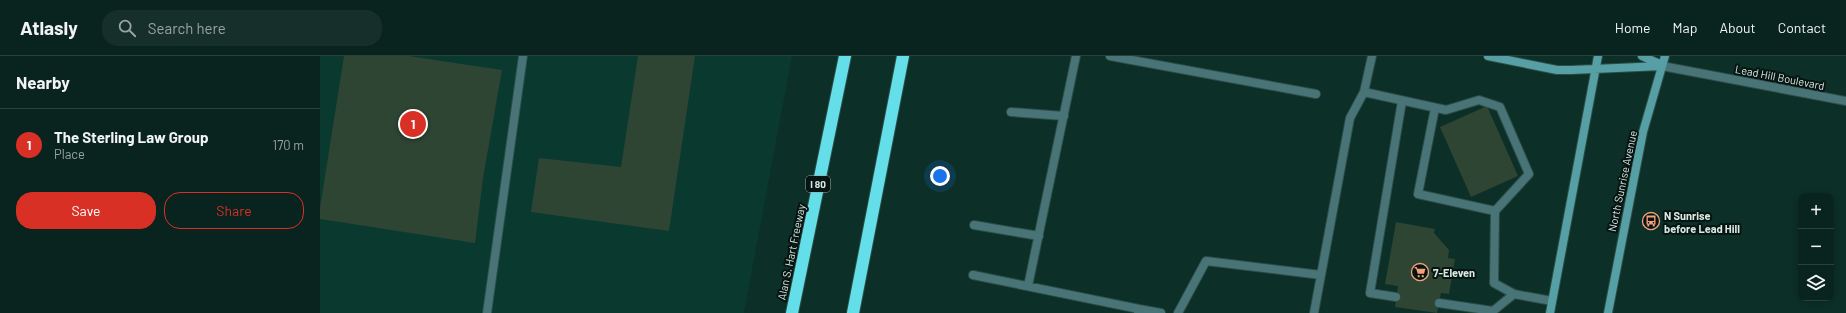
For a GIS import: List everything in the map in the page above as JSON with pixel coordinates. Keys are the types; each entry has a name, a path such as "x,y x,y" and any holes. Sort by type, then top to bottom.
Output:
{"highway":[{"name":"Alan S. Hart Freeway","path":"792,313 845,56"},
{"path":"853,313 903,56"}],"main road":[{"name":"Lead Hill Boulevard","path":"1488,56 1557,70 1595,70 1662,66"},
{"path":"1550,313 1598,56"},
{"name":"Lead Hill Boulevard","path":"1642,56 1662,66"},
{"name":"North Sunrise Avenue","path":"1608,313 1644,132 1665,56"}],"street":[{"path":"487,313 523,56"},
{"path":"1028,286 1076,56"},
{"path":"1110,56 1316,94"},
{"path":"1314,313 1350,118 1364,92 1372,56"},
{"name":"Lead Hill Boulevard","path":"1662,66 1846,101"},
{"path":"1364,92 1446,110 1479,100 1500,107 1529,174 1495,211 1494,282 1514,294 1552,301"},
{"path":"1396,297 1370,293 1402,101"},
{"path":"1435,108 1418,194 1495,211"},
{"path":"1011,112 1064,116"},
{"path":"974,225 1039,236"},
{"path":"1178,313 1206,261 1320,276"},
{"path":"973,275 1138,311 1161,313"},
{"path":"1439,303 1493,311 1514,294"}],"shaded area":[{"path":"320,56 792,56 744,313 320,313"}],"building":[{"path":"344,56 408,56 502,70 483,178 475,243 320,219 320,208"},
{"path":"638,56 695,56 669,231 531,212 539,158 621,167"},
{"path":"1487,106 1518,176 1471,197 1440,127"},
{"name":"7-Eleven","path":"1396,222 1435,229 1434,233 1449,250 1448,258 1455,259 1449,294 1441,293 1437,313 1395,307 1398,286 1385,284"}],"place":[{"name":"The Sterling Law Group","path":"413,124"},
{"name":"N Sunrise before Lead Hill","path":"1651,221"},
{"name":"7-Eleven","path":"1420,272"}]}
